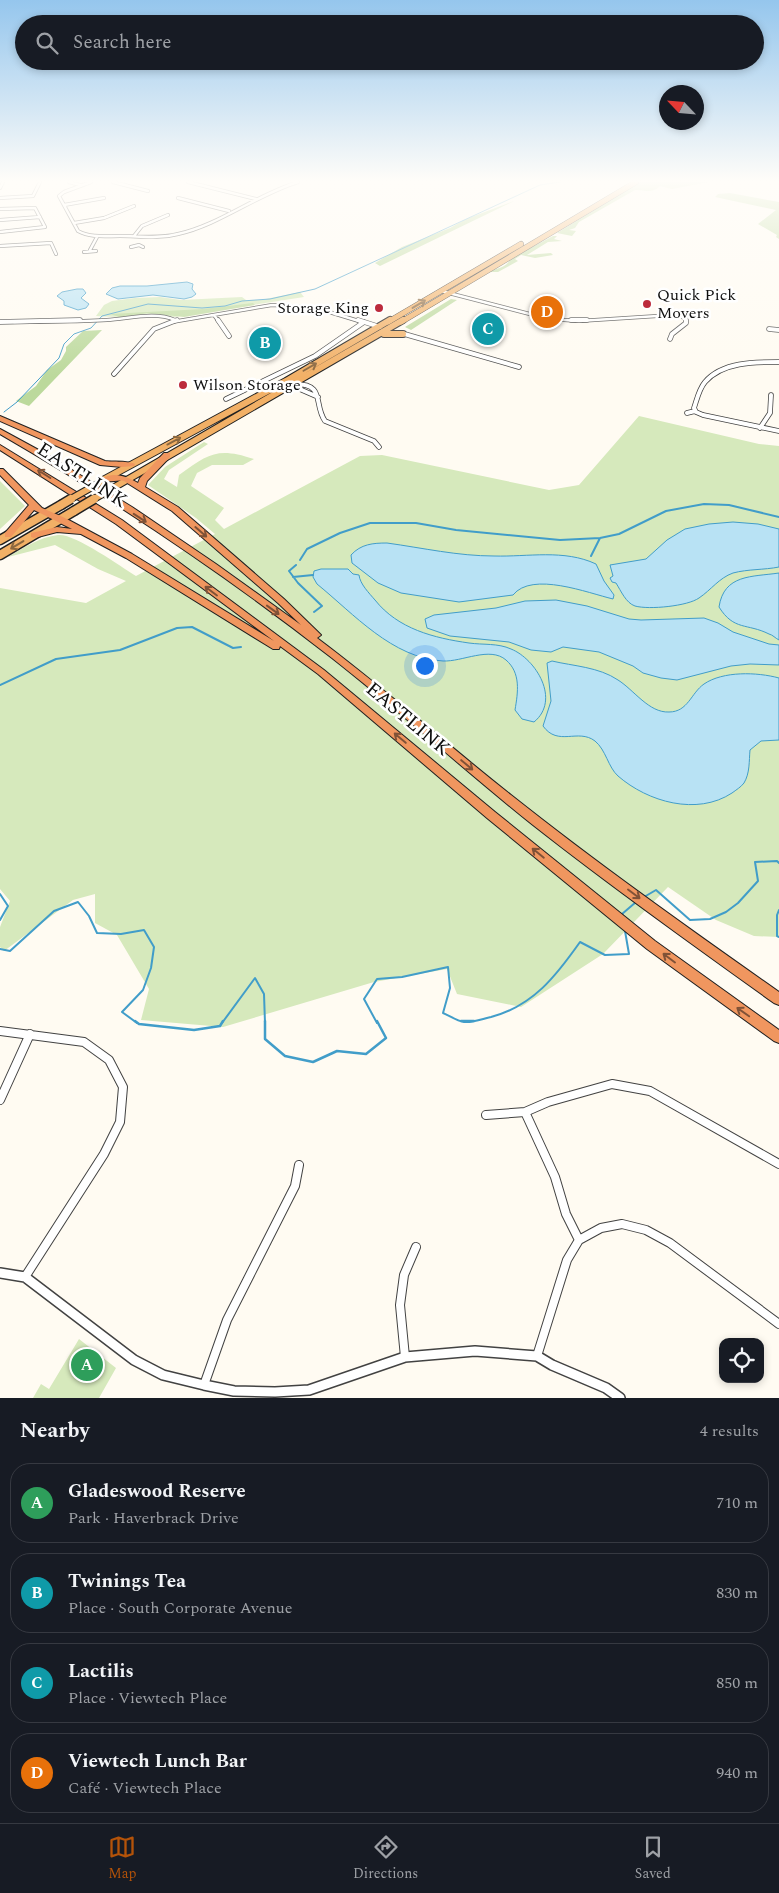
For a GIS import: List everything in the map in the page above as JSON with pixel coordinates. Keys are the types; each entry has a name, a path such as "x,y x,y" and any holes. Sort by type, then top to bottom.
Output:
{"highway":[{"path":"0,471 33,506 55,512 71,512 118,481 320,370 441,291 516,247"},
{"path":"118,481 131,464 381,331 389,330 528,247"},
{"path":"403,334 399,329 406,320"},
{"path":"381,331 403,334"},
{"path":"305,386 320,370"},
{"path":"286,381 295,384"},
{"path":"0,418 91,458 113,465 131,464"},
{"name":"EASTLINK","path":"0,431 148,522 276,612 335,656 506,797 595,865 779,999"},
{"name":"EASTLINK","path":"0,447 118,522 321,672 652,946 708,988 779,1037"},
{"path":"141,487 143,480 168,455"},
{"path":"91,458 118,481"},
{"path":"0,540 55,512 103,481 118,481 141,487 175,509 281,601 335,656"},
{"path":"8,535 33,506"},
{"path":"55,512 86,533 129,556 321,672"},
{"path":"34,535 55,512"},
{"path":"0,555 34,535 57,529 86,533"}],"street":[{"path":"53,247 56,254"},
{"path":"84,252 96,251"},
{"path":"441,291 552,319 579,321 672,315 685,317 686,323 672,334 670,339"},
{"path":"114,374 154,329 167,322 272,306 291,305 316,308 364,322 381,331"},
{"path":"214,315 229,336"},
{"path":"0,322 106,320 160,316 176,321"},
{"path":"135,317 158,318 167,322"},
{"path":"226,398 294,369 346,337 364,322"},
{"path":"769,329 779,330"},
{"path":"389,330 519,368"},
{"path":"695,411 694,408 701,388 715,374 744,364 779,362"},
{"path":"295,384 315,391 319,397 320,414 325,421 374,441 379,447"},
{"path":"295,384 295,387 319,397"},
{"path":"760,428 770,413 770,396"},
{"path":"688,413 695,411 703,415 779,431"},
{"path":"0,1031 84,1042 110,1060 123,1087 120,1122 104,1154 26,1277"},
{"path":"0,1100 30,1034"},
{"path":"486,1115 525,1112 548,1102 612,1084 650,1091 779,1164"},
{"path":"525,1112 554,1177 566,1214 579,1240"},
{"path":"204,1385 227,1320 295,1186 298,1166"},
{"path":"537,1356 567,1260 579,1240 601,1228 622,1224 646,1230 670,1243 779,1324"},
{"path":"405,1356 400,1305 404,1275 416,1246"},
{"path":"0,1273 26,1277 134,1360 163,1375 204,1385 234,1391 309,1394 405,1356 475,1351 537,1356 552,1365 606,1388 620,1398"}],"green space":[{"path":"402,247 419,247 380,266 375,263"},
{"path":"532,247 540,247 527,255 551,253 553,255 535,258 521,255 515,259 518,261 498,272 489,272 504,266 510,259"},
{"path":"300,292 304,297 174,317 155,315 96,316 104,305 112,301 135,298 160,297 181,300 242,297 246,300 261,300"},
{"path":"451,299 457,300 411,330 405,327"},
{"path":"253,303 255,305 184,317 147,313 122,318 110,314 203,309"},
{"path":"102,330 29,406 16,401 36,386 47,370 61,360 66,347 83,331"},
{"path":"639,416 759,444 779,446 779,937 754,936 716,920 668,887 603,954 521,1007 457,994 447,969 374,982 223,1027 141,1020 149,989 117,935 95,923 95,894 73,900 4,951 0,947 0,927 10,901 0,889 0,588 86,603 126,581 98,569 55,545 8,557 44,538 58,535 65,536 85,544 136,576 215,534 196,518 148,485 165,467 204,442 208,444 169,470 164,479 177,487 179,475 206,457 214,454 231,453 254,459 243,465 212,465 197,473 191,486 224,508 215,520 224,529 360,456 382,455 549,490 579,485"},
{"path":"0,481 25,506 0,529"},
{"path":"79,1339 116,1368 99,1398 33,1398 41,1384 49,1389"}],"water":[{"path":"187,282 193,284 192,289 196,294 184,299 153,295 118,299 106,294 112,288 120,286 147,286"},
{"path":"83,289 86,293 81,298 89,304 86,308 78,310 64,305 64,301 57,296 62,292"},
{"path":"733,522 758,524 779,529 779,567 733,573 723,578 694,601 659,607 635,606 629,602 616,583 612,582 610,578 613,576 610,565 646,559 667,540 685,529"},
{"path":"387,543 467,555 559,555 584,559 596,564 604,581 614,595 613,599 546,584 522,588 513,595 459,602 401,593 378,583 352,563 351,555 359,548 372,544"},
{"path":"321,569 348,569 353,574 359,575 365,588 384,610 394,618 417,630 456,641 501,646 520,654 529,662 542,681 545,703 542,713 534,722 522,719 515,710 516,677 511,665 506,660 492,654 484,654 443,661 424,658 407,652 375,633 317,584 313,577 314,571"},
{"path":"779,573 779,640 772,635 730,620 719,607 722,596 733,583 749,577"},
{"path":"556,600 587,606 629,619 704,618 718,623 733,632 769,644 779,645 779,665 750,664 731,666 677,680 661,678 643,673 633,666 599,652 563,647 551,652 531,650 509,642 450,636 427,628 425,619 434,615 496,608 525,601"},
{"path":"552,661 603,672 624,684 648,705 655,709 669,712 681,709 704,684 721,677 751,674 779,678 779,740 761,741 750,750 748,771 744,783 732,793 718,800 704,804 688,805 658,799 630,785 618,776 595,741 582,736 562,737 555,735 543,726 551,701 547,663"}],"waterway":[{"path":"4,412 17,402 59,358 64,344 74,334 91,328 102,316 148,304 202,308 225,306 242,301 270,299 315,289 405,247"},
{"path":"600,538 619,534 666,511 704,504 729,505 779,517"},
{"path":"300,560 307,549 340,533 370,523 416,523 456,530 560,540 600,538"},
{"path":"591,556 600,538"},
{"path":"293,577 289,571 296,565"},
{"path":"293,577 313,575"},
{"path":"293,577 322,606 314,612"},
{"path":"0,685 56,659 120,650 177,628 192,627 233,648 241,647"},
{"path":"644,897 656,890 690,920 710,919 726,912 738,903 758,881 755,862 777,861 779,863"},
{"path":"0,894 8,906 0,920"},
{"path":"0,949 10,951 54,911 78,902 89,916 97,933 121,934 144,930 154,947 151,968 143,990 122,1012 137,1023"},
{"path":"623,916 622,914 636,902"},
{"path":"779,910 777,915 777,936 779,937"},
{"path":"474,1021 506,1012 531,997 562,967 580,942 605,955 629,954 625,931"},
{"path":"377,1023 364,999 377,979 402,977 448,967 450,988 443,1013 461,1021"},
{"path":"222,1023 255,978 264,994 265,1023"},
{"path":"135,1021 139,1024 194,1030 220,1026 223,1021"},
{"path":"265,1023 265,1039 285,1056 313,1062 337,1051 366,1054 386,1038 377,1021"},
{"path":"461,1021 474,1021"},
{"path":"461,1021 474,1021"}],"place":[{"name":"Quick Pick Movers","path":"647,304"},
{"name":"Storage King","path":"379,308"},
{"name":"Viewtech Lunch Bar","path":"547,312"},
{"name":"Lactilis","path":"488,329"},
{"name":"Twinings Tea","path":"265,343"},
{"name":"Wilson Storage","path":"183,385"},
{"name":"Gladeswood Reserve","path":"87,1365"}]}
